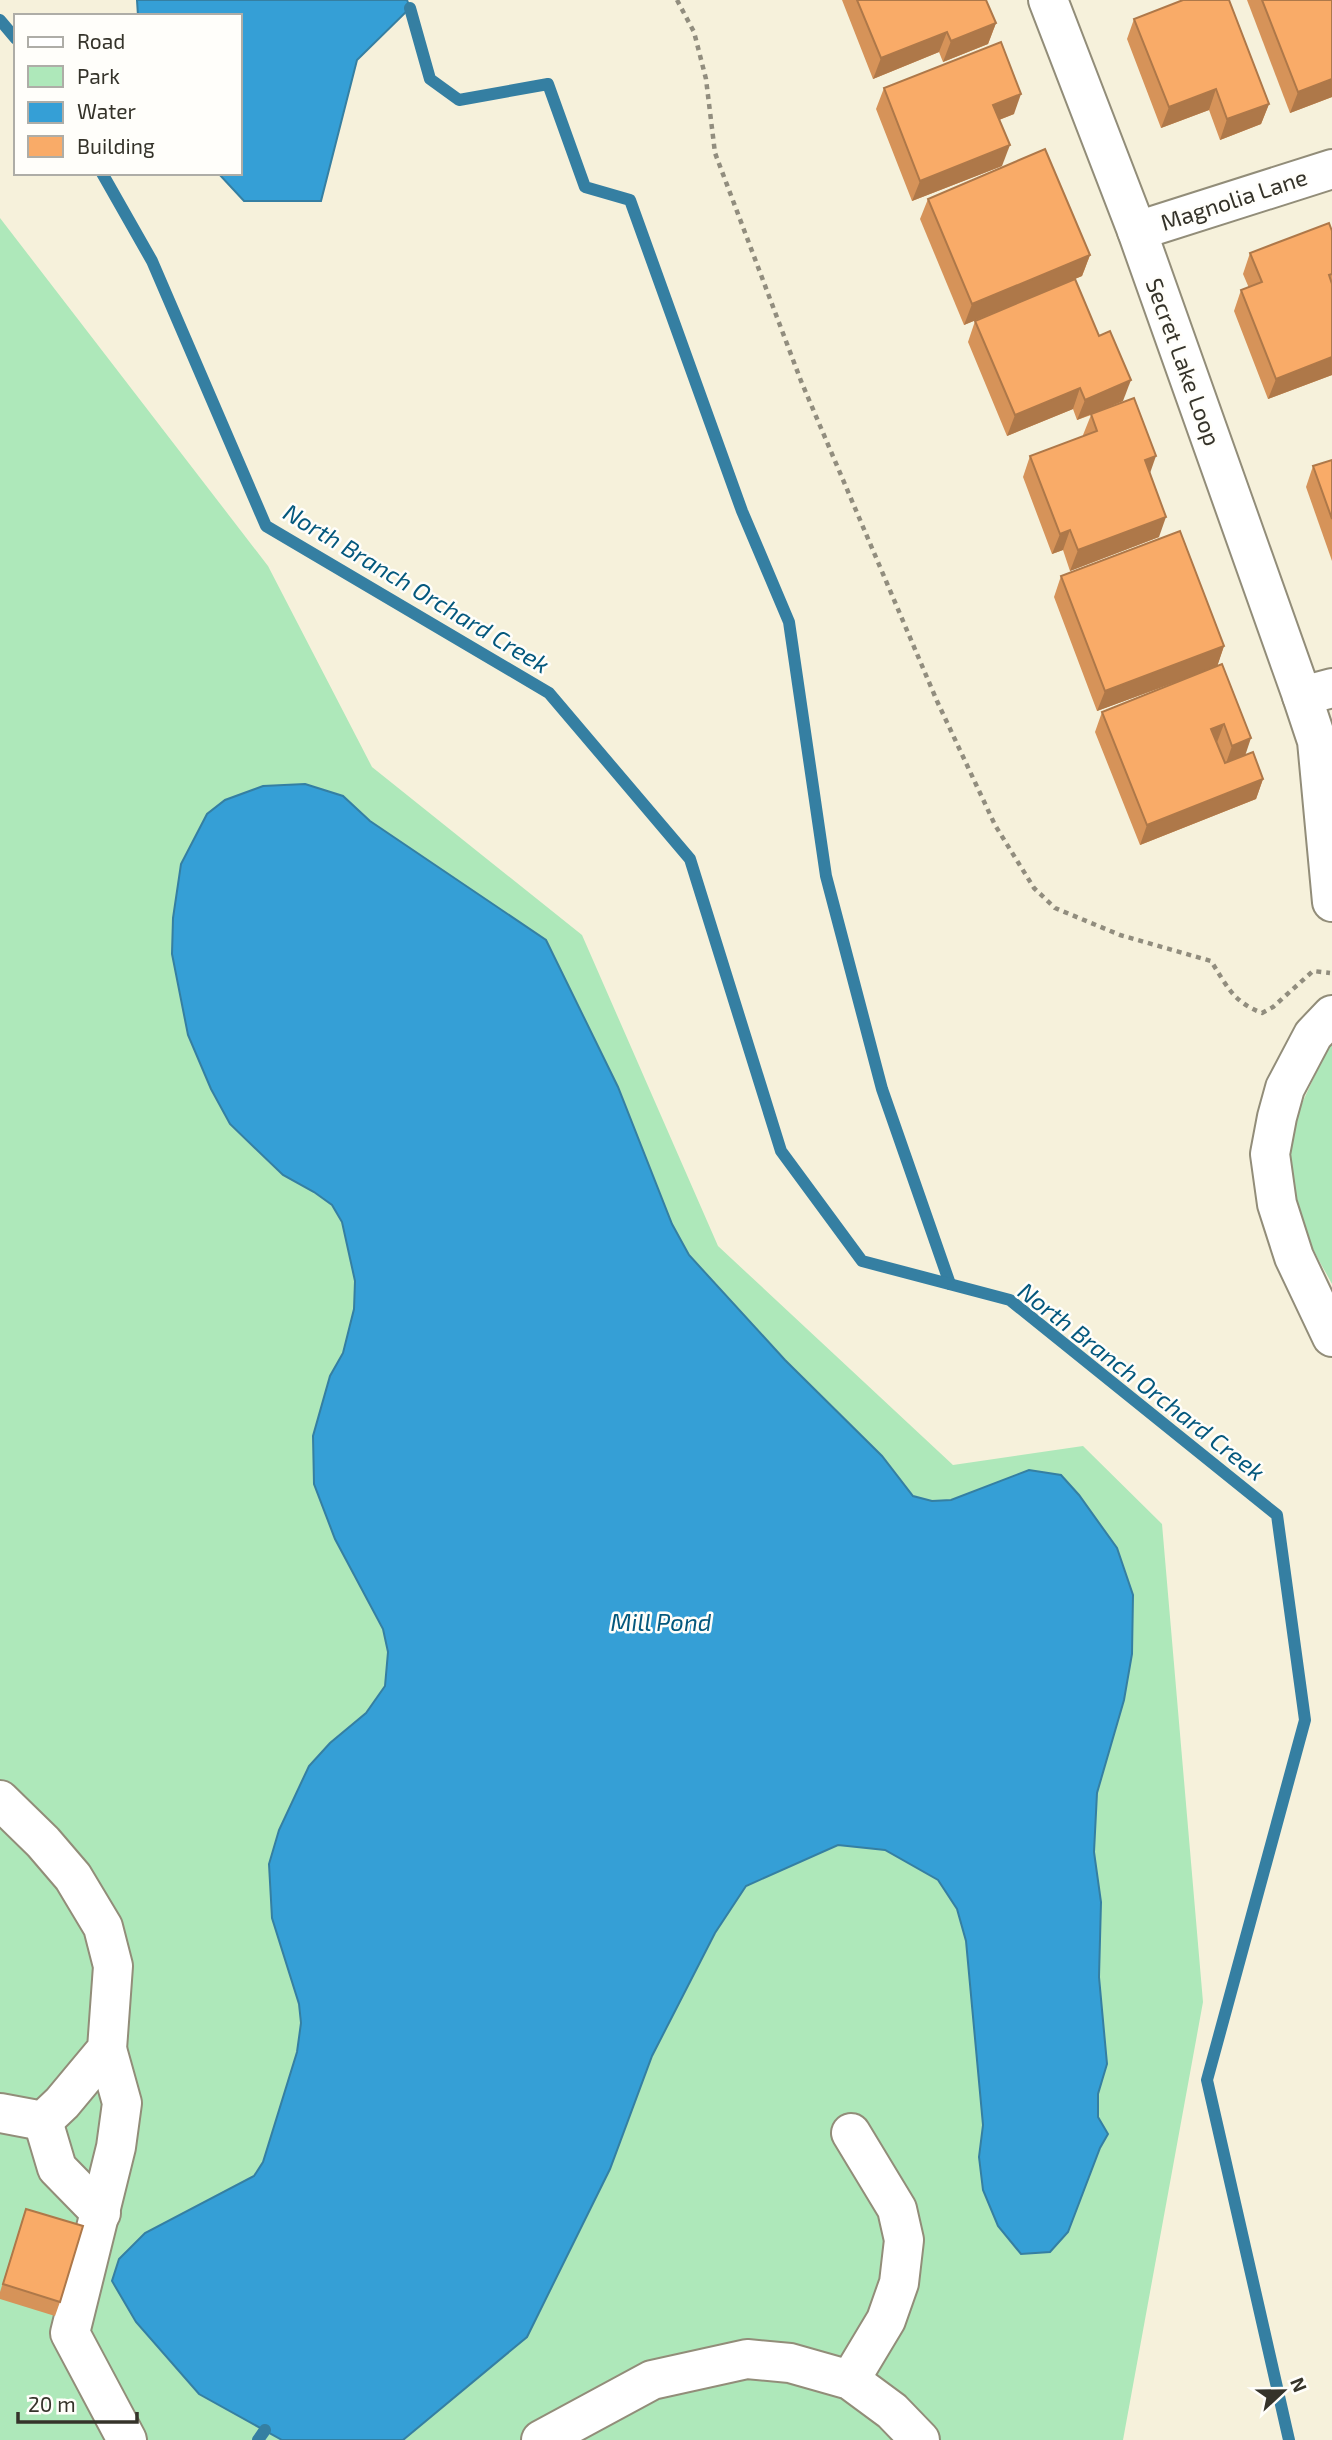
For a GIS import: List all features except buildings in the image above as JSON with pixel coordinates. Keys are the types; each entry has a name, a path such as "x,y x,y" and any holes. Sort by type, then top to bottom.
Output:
{"street":[{"name":"Secret Lake Loop","path":"1048,0 1317,692 1317,741 1332,902"},
{"name":"Magnolia Lane","path":"1137,232 1332,169"},
{"path":"1332,1015 1313,1035 1285,1088 1270,1154 1276,1205 1294,1257 1332,1337"},
{"path":"0,1800 43,1842 73,1877 103,1927 113,1966 107,2049 122,2103 117,2147 70,2333 127,2440"},
{"path":"43,2121 62,2103 107,2049"},
{"path":"0,2113 43,2121"},
{"path":"43,2121 57,2168 101,2213"},
{"path":"850,2380 886,2320 899,2283 904,2241 897,2209 851,2133"},
{"path":"541,2440 652,2380 747,2359 790,2363 850,2380 892,2411 920,2440"}],"path":[{"path":"677,0 694,32 706,79 715,153 801,381 937,701 995,825 1034,888 1055,908 1109,930 1211,961 1244,1006 1262,1013 1273,1007 1313,971 1332,974"}],"green space":[{"path":"0,218 268,566 372,767 582,935 718,1246 953,1465 1083,1446 1162,1524 1203,2002 1123,2440 0,2440"},
{"path":"1332,1039 1332,1284 1293,1202 1287,1167 1288,1149 1295,1122"}],"water":[{"path":"137,0 407,0 410,8 357,60 321,201 244,201 220,175 242,175 242,14 138,14"},
{"name":"Mill Pond","path":"305,784 343,796 370,821 546,940 618,1087 672,1224 689,1255 785,1360 882,1456 913,1496 932,1501 951,1500 1029,1470 1061,1475 1079,1495 1117,1548 1133,1595 1132,1654 1124,1700 1097,1793 1094,1852 1101,1902 1099,1977 1107,2064 1098,2094 1098,2117 1108,2134 1100,2148 1068,2232 1050,2252 1021,2254 998,2226 983,2190 979,2157 983,2125 966,1941 957,1909 938,1880 885,1850 838,1845 746,1886 715,1933 652,2056 610,2169 527,2337 403,2440 282,2440 199,2394 136,2322 112,2281 119,2259 145,2233 254,2176 263,2162 297,2052 301,2023 299,2004 272,1918 269,1864 279,1830 309,1766 330,1743 366,1713 385,1686 388,1652 383,1629 335,1539 314,1484 313,1436 330,1376 343,1353 354,1309 355,1281 342,1222 332,1205 283,1175 230,1124 211,1089 188,1035 172,954 173,918 181,864 207,814 225,800 263,786"}],"waterway":[{"path":"410,8 430,79 459,100 548,84 585,187 630,200 742,511 789,622 826,876 882,1089 950,1284"},
{"name":"North Branch Orchard Creek","path":"0,20 14,37"},
{"name":"North Branch Orchard Creek","path":"103,175 152,261 266,526 549,693 690,859 781,1151 862,1261 1010,1300 1277,1515 1305,1720 1207,2080 1289,2440"},
{"path":"258,2440 265,2430"}]}
